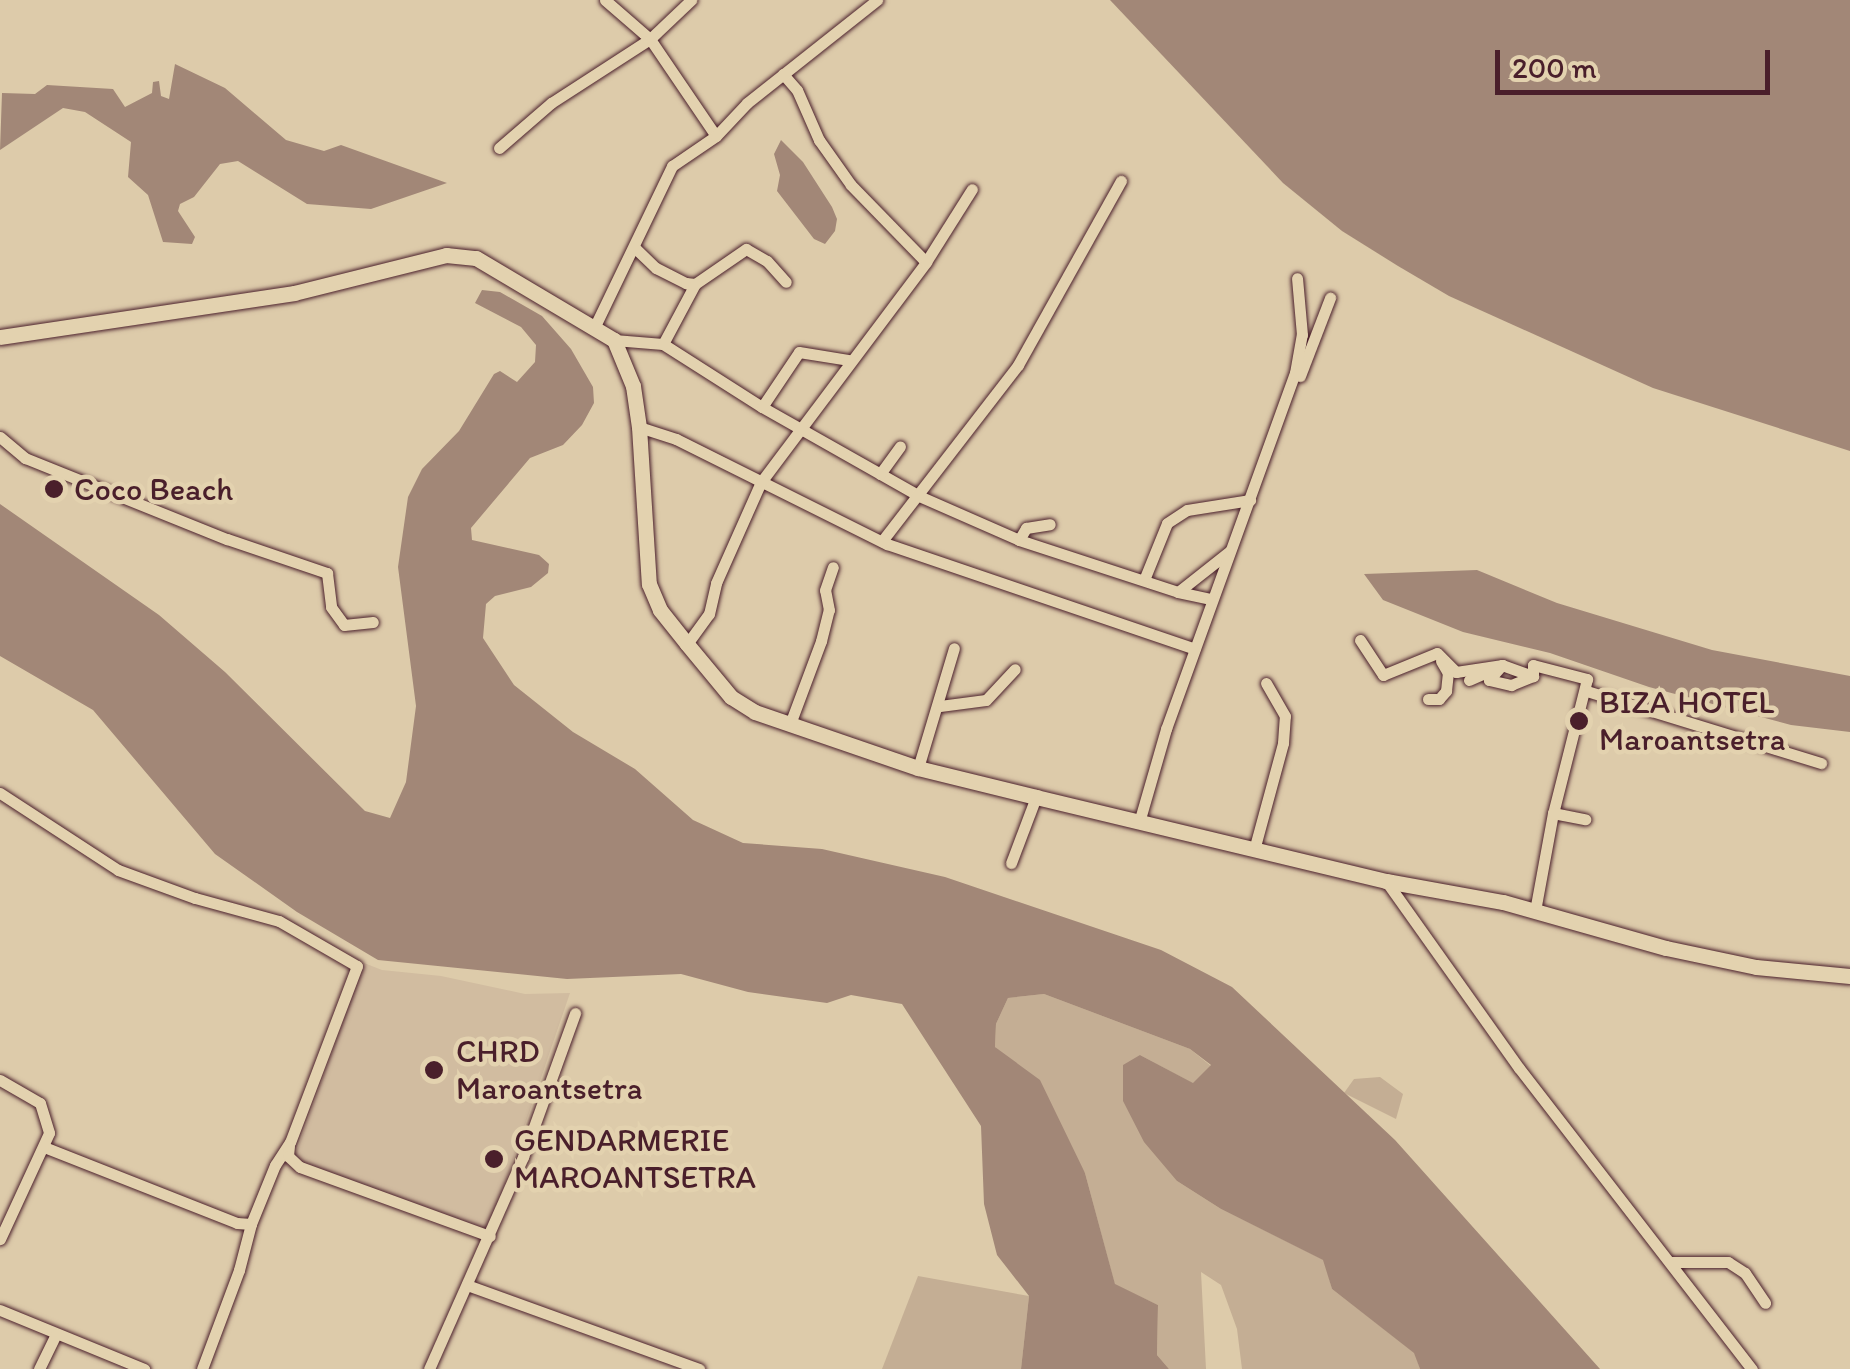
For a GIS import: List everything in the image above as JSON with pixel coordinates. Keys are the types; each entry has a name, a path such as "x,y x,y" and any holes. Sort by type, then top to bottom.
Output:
{"main road":[{"path":"0,337 258,299 353,281 446,255 476,258 614,340 633,386 639,427 649,584 660,610 731,697 790,724 918,768 1386,881 1535,910 1666,948 1756,967 1850,976"}],"street":[{"path":"605,0 650,39 716,136"},
{"path":"498,148 551,104 650,39 691,0"},
{"path":"595,326 672,166 716,136 783,74 878,0"},
{"path":"783,74 797,90 819,140 851,185 926,262"},
{"path":"882,541 1018,365 1121,181"},
{"path":"686,644 709,614 716,583 761,482 926,262 972,190"},
{"path":"635,248 656,268 695,284"},
{"path":"663,344 695,284 746,249 766,261 786,282"},
{"path":"1140,820 1212,599 1279,415 1302,335 1297,278"},
{"path":"1279,415 1300,376 1330,298"},
{"path":"614,340 663,344 918,496 1019,540 1178,592 1212,599"},
{"path":"762,406 799,352 849,360"},
{"path":"639,427 676,438 882,541 1195,649"},
{"path":"0,436 24,458 227,539 327,573 330,607 344,625 372,622"},
{"path":"880,474 900,446"},
{"path":"1144,580 1167,523 1187,510 1250,500"},
{"path":"1019,540 1026,528 1050,524"},
{"path":"1178,592 1230,551"},
{"path":"790,724 821,642 829,610 825,590 833,567"},
{"path":"1360,640 1383,675 1437,653"},
{"path":"918,768 940,706 954,648"},
{"path":"1437,653 1456,672 1502,665 1533,676"},
{"path":"1428,699 1439,699 1446,691 1448,673 1437,653"},
{"path":"1502,665 1489,680 1512,685 1533,676"},
{"path":"1468,680 1502,665"},
{"path":"1533,676 1533,665 1587,680 1553,813 1535,910"},
{"path":"940,706 986,700 1016,669"},
{"path":"1254,850 1284,730 1285,716 1266,683"},
{"path":"1587,691 1821,763"},
{"path":"0,792 118,870 195,898 279,921 357,966 288,1156 300,1167 490,1236"},
{"path":"1011,863 1036,797"},
{"path":"1553,813 1585,819"},
{"path":"1386,881 1519,1068 1752,1369"},
{"path":"430,1369 490,1236 575,1013"},
{"path":"0,1080 40,1102 49,1122 44,1147 0,1239"},
{"path":"202,1369 249,1240 251,1224 274,1165 290,1142"},
{"path":"44,1147 237,1223 251,1224"},
{"path":"1671,1262 1728,1262 1745,1273 1765,1303"},
{"path":"467,1284 699,1369"},
{"path":"0,1310 144,1369"},
{"path":"39,1369 56,1334"}],"shaded area":[{"path":"1110,0 1850,0 1850,451 1653,388 1449,296 1398,266 1342,231 1283,183"},
{"path":"175,64 225,88 286,140 324,151 341,145 447,183 371,209 307,204 238,161 220,164 194,197 180,204 178,211 195,237 192,244 163,242 148,195 128,177 131,142 85,112 63,108 0,150 2,93 35,94 47,85 113,89 125,107 152,93 153,82 159,81 161,96 169,99"},
{"path":"781,140 803,162 832,207 837,219 835,231 825,244 814,239 777,191 780,175 774,154"},
{"path":"482,290 500,292 542,316 571,349 593,387 594,403 582,425 563,445 530,458 471,528 472,540 539,555 549,564 548,573 531,587 495,596 486,604 483,638 514,685 573,732 635,769 693,820 743,843 822,849 945,877 1161,950 1232,987 1395,1140 1600,1369 1420,1369 1414,1353 1332,1289 1323,1260 1221,1209 1177,1181 1144,1142 1123,1101 1123,1065 1140,1055 1193,1083 1211,1065 1190,1049 1044,994 1008,998 996,1024 995,1047 1040,1080 1085,1173 1115,1284 1158,1305 1157,1355 1169,1369 1021,1369 1029,1296 997,1255 984,1204 981,1126 902,1004 851,995 827,1003 748,992 681,974 567,979 378,960 297,912 215,854 93,710 0,656 0,504 159,615 225,672 365,811 390,818 406,782 416,706 398,567 408,497 422,469 459,431 494,374 500,371 517,382 535,362 536,345 521,327 475,303"},
{"path":"1477,570 1557,603 1712,650 1850,676 1850,732 1791,725 1649,687 1550,653 1463,632 1383,600 1364,574"},
{"name":"CHRD Maroantsetra","path":"364,963 382,970 441,976 525,994 570,993 489,1230 300,1165 295,1156"},
{"path":"1044,994 1190,1049 1211,1066 1194,1084 1140,1055 1177,1181 1221,1209 1324,1260 1332,1289 1415,1353 1420,1369 1242,1369 1237,1329 1221,1285 1201,1272 1206,1369 1169,1369 1157,1355 1158,1305 1115,1285 1085,1173 995,1047 996,1024 1008,998"},
{"path":"1380,1077 1403,1094 1396,1119 1344,1093 1354,1079"},
{"path":"918,1276 1029,1296 1021,1369 882,1369"}],"place":[{"name":"Coco Beach","path":"54,489"},
{"name":"BIZA HOTEL Maroantsetra","path":"1579,721"},
{"name":"CHRD Maroantsetra","path":"434,1070"},
{"name":"GENDARMERIE MAROANTSETRA","path":"494,1159"}]}
